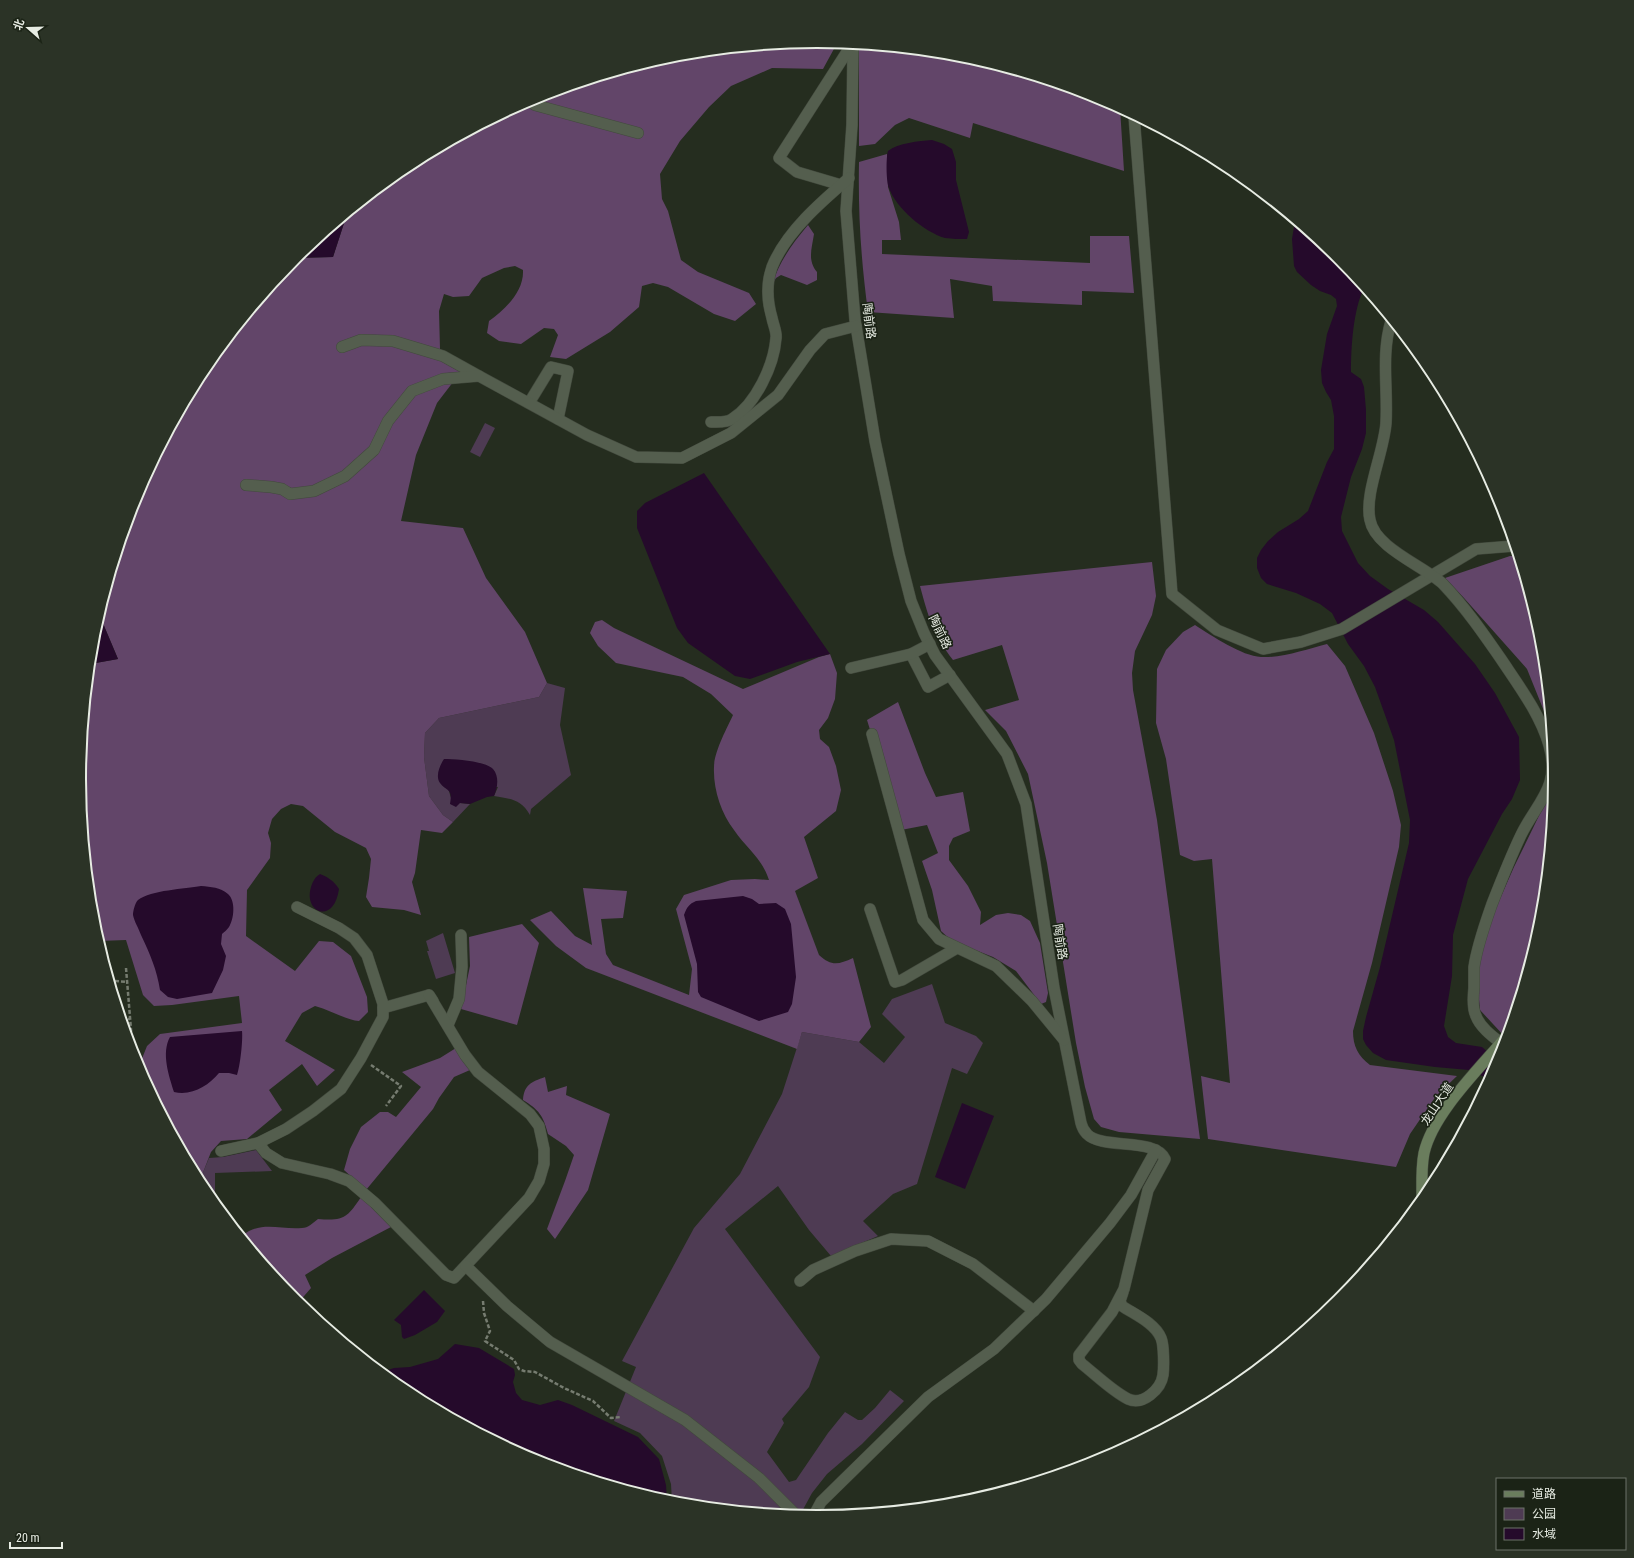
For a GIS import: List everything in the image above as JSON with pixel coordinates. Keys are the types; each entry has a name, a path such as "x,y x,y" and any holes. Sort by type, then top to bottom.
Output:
{"main road":[{"name":"龙山大道","path":"1422,1190 1421,1172 1424,1152 1434,1129 1456,1095 1496,1049"}],"street":[{"path":"845,181 797,172 779,158 850,49"},
{"name":"陶前路","path":"853,49 852,125 845,181 846,211 856,326 875,442 899,554 911,601 935,655 1007,754 1026,804 1054,988 1080,1123 1087,1134 1096,1140 1156,1150"},
{"path":"535,105 638,133"},
{"path":"1134,121 1172,594 1217,630 1263,649 1301,642 1342,629 1476,549 1510,546"},
{"path":"711,422 732,420 746,406 759,389 773,360 777,337 770,313 767,288 772,267 789,237 815,209 845,181"},
{"path":"1390,325 1385,347 1386,423 1382,449 1370,502 1369,519 1373,529 1388,546 1412,564 1427,578 1441,583 1460,604 1485,636 1508,670 1541,723 1546,735"},
{"path":"342,347 361,340 393,342 443,356 587,435 636,457 682,458 731,433 778,395 810,350 825,334 856,326"},
{"path":"529,403 551,367 568,371 558,419"},
{"path":"246,486 277,488 290,494 314,490 345,476 374,450 388,421 412,391 444,379 479,376"},
{"path":"725,421 731,433"},
{"path":"851,668 911,654 930,644"},
{"path":"911,654 928,687 950,675"},
{"path":"872,734 923,920 939,939 996,966 1032,1001 1064,1040"},
{"path":"1499,1040 1484,1028 1475,1015 1473,999 1474,967 1484,928 1500,881 1523,831 1548,790"},
{"path":"221,1151 258,1143 286,1130 340,1089 361,1058 383,1017 383,1004 367,955 354,938 339,928 297,907"},
{"path":"870,909 895,982 902,980 956,948"},
{"path":"448,1025 459,999 462,967 461,935"},
{"path":"258,1143 266,1152 282,1163 324,1172 349,1181 375,1203 446,1275 454,1278 529,1198 539,1181 544,1164 544,1148 539,1126 530,1114 478,1072 465,1055 429,995 383,1008"},
{"path":"817,1510 821,1502 928,1397 994,1349 1046,1299 1110,1223 1131,1194 1156,1150 1163,1154 1166,1159 1148,1190 1123,1292 1120,1302 1122,1306 1154,1328 1161,1338 1163,1376 1154,1392 1141,1400 1128,1399 1082,1364 1079,1360 1079,1355 1112,1312 1123,1292"},
{"path":"800,1281 813,1270 855,1251 891,1238 928,1241 973,1264 1034,1311"},
{"path":"466,1266 507,1306 550,1342 685,1420 759,1478 790,1509"}],"path":[{"path":"126,968 131,1030"},
{"path":"115,981 127,982"},
{"path":"361,1058 401,1086 386,1106"},
{"path":"484,1298 484,1313 490,1331 485,1341 514,1360 519,1369 535,1372 564,1388 593,1401 612,1418 621,1417"}],"green space":[{"path":"485,423 495,428 480,457 470,452"},
{"path":"547,683 565,688 560,725 571,775 531,809 530,815 519,803 510,799 494,796 498,787 440,782 448,788 451,798 460,803 470,804 453,822 443,815 429,796 424,757 425,733 439,718 539,697"},
{"path":"443,933 455,973 436,979 427,951 429,951 426,941"},
{"path":"932,984 945,1023 976,1036 983,1043 967,1074 952,1068 917,1184 893,1194 863,1221 878,1236 831,1256 809,1230 778,1186 725,1229 820,1357 809,1387 782,1419 784,1423 767,1452 789,1482 796,1480 828,1433 845,1412 858,1420 862,1420 875,1408 890,1390 904,1401 862,1444 827,1474 812,1493 803,1509 722,1504 672,1495 671,1484 662,1456 640,1433 614,1421 636,1367 622,1361 694,1228 740,1174 782,1094 802,1032 859,1042 884,1063 905,1037 882,1014 892,999"},
{"path":"256,1150 272,1171 215,1173 215,1193 202,1174 209,1158 223,1157"}],"shaded area":[{"path":"834,49 823,69 772,68 731,86 709,107 680,141 660,174 662,199 668,211 681,260 698,272 749,293 756,304 735,321 714,314 668,287 653,283 642,286 639,307 610,332 566,359 550,357 558,335 554,329 544,328 521,344 499,341 487,333 489,321 507,305 517,293 523,270 515,266 504,268 482,278 469,296 453,297 444,294 439,311 440,349 463,361 460,373 437,403 416,455 401,521 463,528 486,578 525,632 547,683 539,697 439,718 425,733 424,757 429,796 443,815 453,822 442,833 421,830 415,873 412,882 421,915 404,910 372,907 366,897 371,859 366,848 335,832 303,806 291,804 281,809 272,819 268,833 271,843 270,858 247,890 246,936 295,971 319,941 333,942 351,956 367,997 368,1012 359,1021 349,1019 315,1006 302,1013 285,1041 335,1070 317,1086 302,1064 269,1090 282,1110 247,1139 221,1141 211,1152 202,1174 161,1102 142,1059 147,1046 160,1034 242,1023 239,996 154,1006 143,995 126,940 104,941 92,874 88,827 86,779 92,684 95,663 118,659 103,623 111,590 125,544 142,499 161,456 184,413 209,373 237,334 267,297 300,262 305,258 333,257 345,221 372,199 411,171 452,146 494,123 537,104 582,87 628,73 674,62 722,54 769,50"},
{"path":"859,50 912,54 960,62 1006,73 1052,87 1120,114 1124,171 973,123 970,138 909,118 895,125 875,144 859,146"},
{"path":"887,154 888,187 899,222 901,240 882,240 882,254 1090,263 1090,236 1129,236 1134,293 1082,291 1082,305 993,301 992,286 950,279 954,318 868,312 860,237 859,162"},
{"path":"808,225 814,234 811,258 817,272 817,280 807,285 781,275 776,278 772,285 778,269 787,254"},
{"path":"1513,556 1523,590 1534,636 1542,684 1544,712 1527,669 1445,578"},
{"path":"1152,562 1156,596 1152,615 1135,651 1132,673 1133,690 1157,820 1200,1139 1119,1132 1101,1127 1094,1119 1085,1087 1076,1043 1047,863 1028,774 1006,731 985,710 1019,700 1002,645 953,660 936,633 920,586"},
{"path":"602,620 614,628 743,689 819,657 830,654 837,673 835,699 828,718 819,730 820,739 829,747 836,766 841,790 836,811 804,837 818,878 795,891 819,955 831,963 839,963 853,958 871,1027 859,1042 802,1032 797,1049 586,968 556,946 530,920 551,911 575,936 592,945 583,888 627,891 623,918 601,919 606,954 613,965 689,995 692,969 676,909 684,895 731,880 769,880 766,872 758,860 729,823 716,792 714,767 716,754 733,715 711,694 683,677 616,663 598,646 590,633 595,622"},
{"path":"1195,625 1218,640 1253,656 1269,657 1286,655 1327,644 1345,666 1374,733 1393,791 1401,825 1399,847 1372,963 1353,1031 1355,1046 1362,1058 1370,1065 1457,1076 1436,1096 1410,1134 1396,1167 1208,1139 1201,1076 1230,1083 1212,859 1194,861 1180,855 1166,759 1156,723 1157,669 1166,650 1183,632"},
{"path":"898,702 925,773 936,797 963,792 970,831 953,838 949,846 949,860 968,886 981,912 980,925 996,915 1008,913 1021,915 1030,921 1040,943 1048,993 1046,1002 1041,1004 1016,971 993,957 952,941 941,931 932,890 922,861 938,853 927,825 901,830 867,720"},
{"path":"1547,799 1542,874 1534,922 1523,968 1502,1033 1480,1010 1476,969 1487,928 1514,867"},
{"path":"522,924 539,943 517,1025 461,1009 470,966 469,937"},
{"path":"456,1048 470,1070 454,1077 433,1109 366,1190 344,1170 350,1149 361,1127 380,1112 388,1112 396,1117 421,1087 402,1072 440,1058"},
{"path":"545,1077 548,1092 567,1086 566,1095 610,1114 588,1190 555,1239 547,1229 574,1155 566,1146 548,1134 540,1114 523,1100 527,1087"},
{"path":"361,1197 391,1227 332,1258 305,1275 311,1288 302,1298 267,1261 245,1234 256,1228 264,1227 304,1228 318,1219 334,1219 344,1217 352,1210"}],"water":[{"path":"932,140 944,144 952,149 956,162 956,180 969,232 967,239 945,238 920,225 904,211 889,188 887,180 888,151 903,144"},
{"path":"345,221 333,257 305,258"},
{"path":"1294,225 1334,262 1362,292 1355,318 1352,341 1351,372 1361,379 1364,387 1366,433 1362,449 1351,477 1341,517 1342,531 1358,563 1370,576 1388,589 1424,610 1438,622 1475,664 1495,693 1519,737 1520,780 1512,799 1502,814 1468,879 1453,935 1452,976 1444,1026 1448,1037 1456,1043 1482,1047 1493,1057 1484,1077 1469,1070 1386,1060 1373,1053 1363,1039 1366,1017 1380,967 1409,843 1410,820 1394,740 1375,687 1364,666 1348,644 1332,613 1320,604 1296,593 1267,584 1261,578 1257,568 1257,558 1268,541 1308,511 1327,462 1334,449 1334,416 1331,400 1322,383 1321,370 1327,334 1337,306 1336,299 1311,285 1297,272 1294,266 1292,239"},
{"path":"704,473 830,654 797,662 750,679 735,676 688,643 677,628 637,528 637,511 645,503"},
{"path":"103,623 118,659 95,663"},
{"path":"444,759 477,762 489,766 493,769 497,776 497,786 494,796 487,797 470,804 460,803 456,807 450,804 451,795 449,791 440,783 438,777 440,767"},
{"path":"320,874 326,876 339,889 336,900 331,908 326,911 315,909 311,903 311,887 315,878"},
{"path":"201,886 222,890 231,897 233,905 232,919 229,927 222,934 221,944 226,956 223,970 212,993 177,999 168,997 160,990 153,962 134,917 134,907 138,900 151,894 168,890"},
{"path":"743,896 752,899 759,904 776,903 785,909 791,924 796,977 792,1004 788,1012 759,1021 701,997 698,992 697,964 684,915 688,906 696,901"},
{"path":"242,1031 241,1054 237,1075 219,1073 205,1086 199,1089 187,1093 174,1092 168,1072 166,1057 167,1043 170,1037"},
{"path":"962,1103 994,1116 965,1189 935,1177"},
{"path":"424,1290 445,1311 437,1322 415,1335 404,1339 402,1337 401,1325 394,1320"},
{"path":"455,1344 479,1348 514,1369 515,1375 513,1382 516,1393 522,1400 540,1405 558,1400 572,1405 638,1437 659,1459 666,1485 667,1494 628,1485 582,1471 537,1454 494,1435 451,1412 388,1370 394,1368 410,1367 438,1359"}]}
